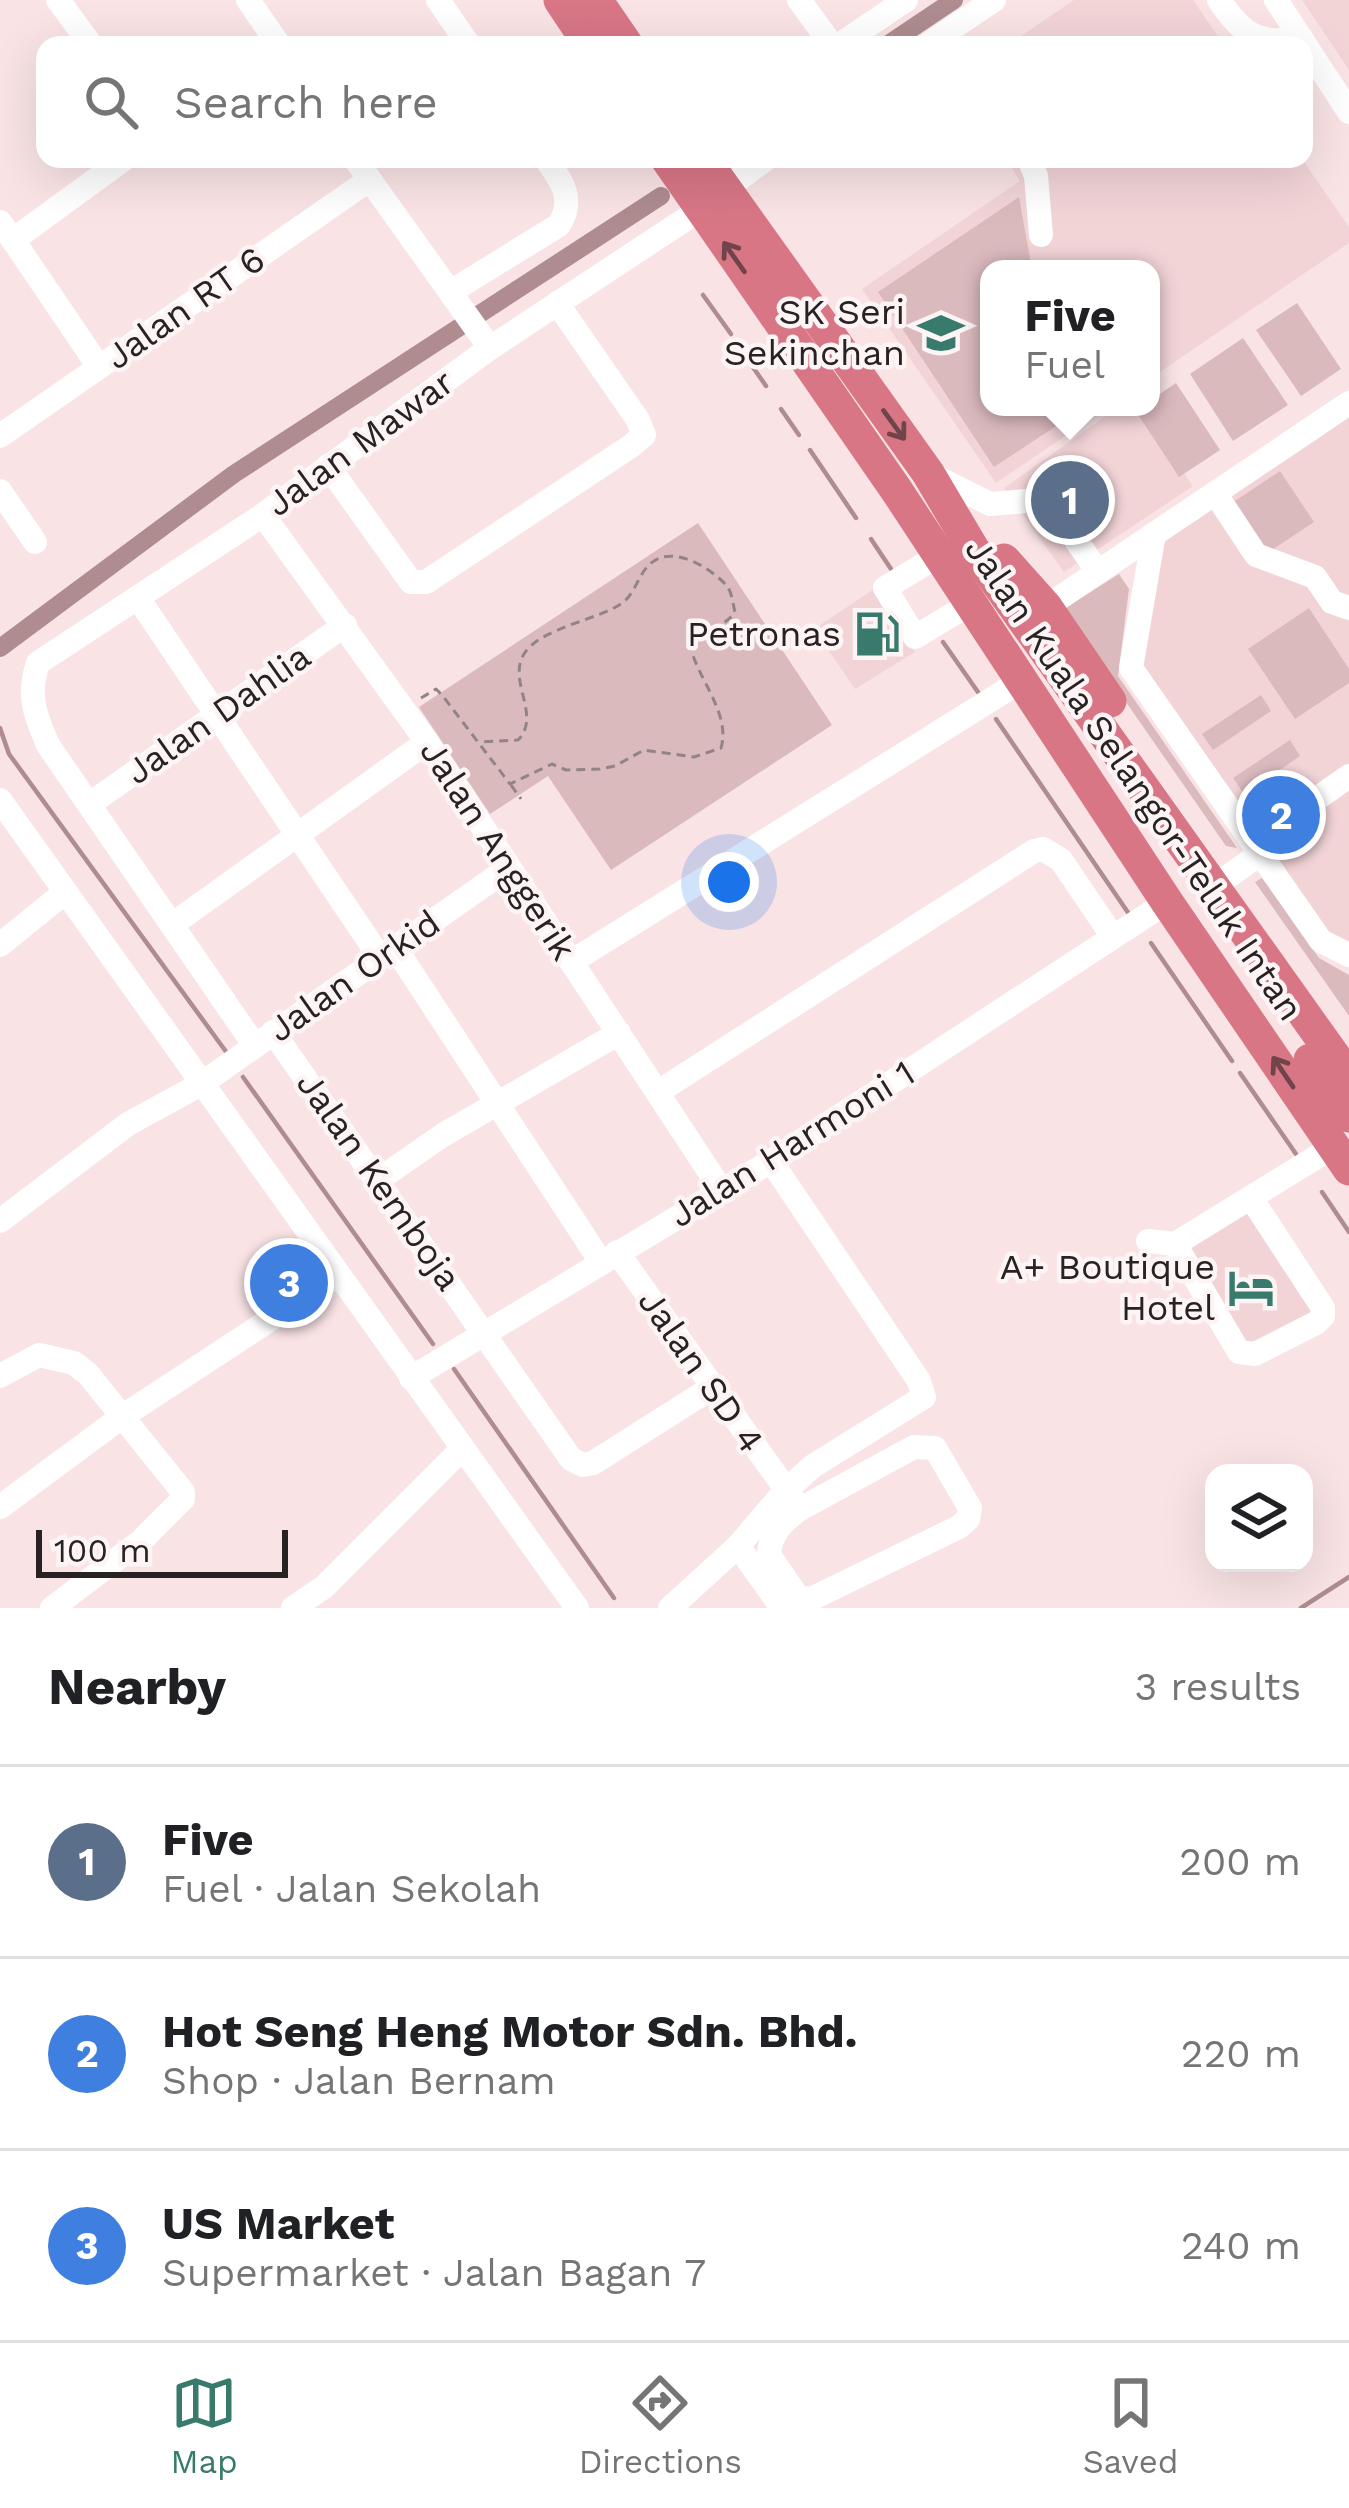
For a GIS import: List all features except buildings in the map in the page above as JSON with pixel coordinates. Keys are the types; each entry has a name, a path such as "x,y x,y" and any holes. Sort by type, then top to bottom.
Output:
{"highway":[{"path":"560,0 584,36"},
{"path":"596,0 621,36"},
{"name":"Jalan Kuala Selangor-Teluk Intan","path":"677,168 713,199 928,473 1046,607 1229,876 1349,1036"},
{"name":"Jalan Kuala Selangor-Teluk Intan","path":"706,168 713,199 970,604 1044,681 1349,1077"},
{"name":"Jalan Kuala Selangor-Teluk Intan","path":"928,473 1167,902 1341,1158"},
{"name":"Jalan Kuala Selangor-Teluk Intan","path":"897,491 958,558 1349,1116"}],"street":[{"path":"58,0 84,36"},
{"path":"248,0 273,36"},
{"path":"439,0 463,36"},
{"path":"800,0 829,36"},
{"path":"850,36 905,0"},
{"path":"949,36 994,0"},
{"path":"1219,0 1236,26 1254,36"},
{"path":"1276,0 1300,36"},
{"path":"1313,56 1349,112"},
{"path":"98,368 6,231 109,168"},
{"path":"454,295 559,225 568,209 567,192 552,168"},
{"name":"Jalan Mawar","path":"30,685 38,664 262,515 484,339 557,303 754,168"},
{"path":"1033,168 1041,235"},
{"path":"362,169 484,339"},
{"name":"Jalan RT 6","path":"0,436 362,169"},
{"path":"328,466 411,582 426,582 631,446 644,435 638,420 557,303"},
{"path":"1046,607 1349,403"},
{"path":"928,473 990,504 1039,500 1055,510 1097,572"},
{"path":"0,491 34,542"},
{"path":"1215,493 1256,555 1315,577 1332,602 1349,608"},
{"name":"Jalan Anggerik","path":"262,515 404,708 722,1191"},
{"path":"1154,534 1131,668 1321,941 1349,955"},
{"path":"938,556 885,588 915,637 970,604"},
{"name":"Jalan SD 4","path":"138,598 296,836 387,951 793,1500"},
{"name":"Jalan Dahlia","path":"91,803 344,625"},
{"path":"572,962 1044,681"},
{"name":"Jalan Kemboja","path":"30,685 34,712 48,745 173,924 378,1180 572,1459 583,1465 593,1463 712,1387"},
{"path":"173,924 427,742"},
{"path":"1229,876 1257,848 1345,788"},
{"path":"0,800 577,1608"},
{"path":"658,1092 1034,851 1043,849 1061,860 1113,937"},
{"name":"Jalan Orkid","path":"0,1221 128,1124 201,1084 508,869"},
{"path":"0,945 64,893"},
{"name":"Jalan Harmoni 1","path":"411,1378 771,1161 1167,902"},
{"path":"378,1180 496,1102 522,1092 619,1033"},
{"path":"1148,1241 1175,1244 1251,1198 1341,1158"},
{"path":"672,1607 793,1500 914,1447 935,1448 970,1508 968,1519 811,1599 799,1597 769,1555 774,1535 785,1520 793,1500 813,1466 924,1397 919,1381 771,1161"},
{"path":"1175,1244 1239,1352 1256,1354 1323,1316 1323,1308 1251,1198"},
{"path":"0,1507 123,1416 338,1275"},
{"path":"0,1376 39,1355 56,1357 88,1374 178,1484 183,1499 141,1541 52,1608"},
{"path":"293,1608 324,1587 461,1450"},
{"path":"738,1546 782,1608"}],"path":[{"path":"479,742 518,740 526,732 517,671 530,645 623,603 651,562 674,555 692,561 729,588 735,612 728,622 697,638 692,649 696,671 715,702 724,737 721,748 694,757 644,750 600,769 566,770 552,764 510,784"},
{"path":"404,708 436,689 520,799"}],"shaded area":[{"path":"1074,0 1193,0 1218,36 1021,36"},
{"path":"1302,0 1349,0 1349,70"},
{"name":"SK Seri Sekinchan","path":"1012,168 1308,168 1349,227 1349,243 1160,372 1160,260 980,260 980,416 1095,416 996,483 862,289 1020,181"},
{"path":"1019,197 1030,260 980,260 980,416 1071,416 994,467 878,292"},
{"path":"1297,303 1341,369 1301,396 1256,330"},
{"path":"1243,338 1288,405 1233,441 1190,374"},
{"path":"1176,383 1220,450 1179,477 1139,416 1160,416 1160,394"},
{"path":"1349,411 1349,948 1324,936 1138,667 1161,539"},
{"path":"1106,416 1143,416 1193,486 1064,572 1004,488"},
{"path":"1280,471 1314,522 1266,554 1232,503"},
{"path":"698,523 832,725 611,870 548,776 490,814 419,707"},
{"path":"1119,574 1129,589 1118,676 1237,848 1226,846 1062,610"},
{"path":"874,589 915,652 855,689 814,629"},
{"path":"1309,608 1349,669 1349,683 1295,719 1248,649"},
{"path":"1261,695 1271,711 1213,750 1202,734"},
{"path":"1290,740 1300,756 1244,794 1233,778"},
{"path":"1262,878 1319,958 1349,975 1349,1016 1255,882"},
{"path":"1248,1207 1316,1310 1249,1352 1181,1247"}],"waterway":[{"path":"900,36 954,0"},
{"path":"0,648 234,474 661,196"},
{"path":"703,295 731,334"},
{"path":"748,360 766,386"},
{"path":"781,409 799,435"},
{"path":"810,450 856,518"},
{"path":"871,539 891,569"},
{"path":"943,642 980,695"},
{"path":"996,719 1129,914"},
{"path":"0,728 9,754 227,1053"},
{"path":"1151,943 1232,1061"},
{"path":"1240,1073 1296,1154"},
{"path":"243,1077 433,1344"},
{"path":"1322,1192 1349,1232"},
{"path":"454,1369 614,1598"},
{"path":"1301,1608 1349,1577"}],"place":[{"name":"SK Seri Sekinchan","path":"941,333"},
{"name":"Five","path":"1070,500"},
{"name":"Petronas","path":"877,634"},
{"name":"Hot Seng Heng Motor Sdn. Bhd.","path":"1281,815"},
{"name":"US Market","path":"289,1283"},
{"name":"A+ Boutique Hotel","path":"1251,1288"}]}
